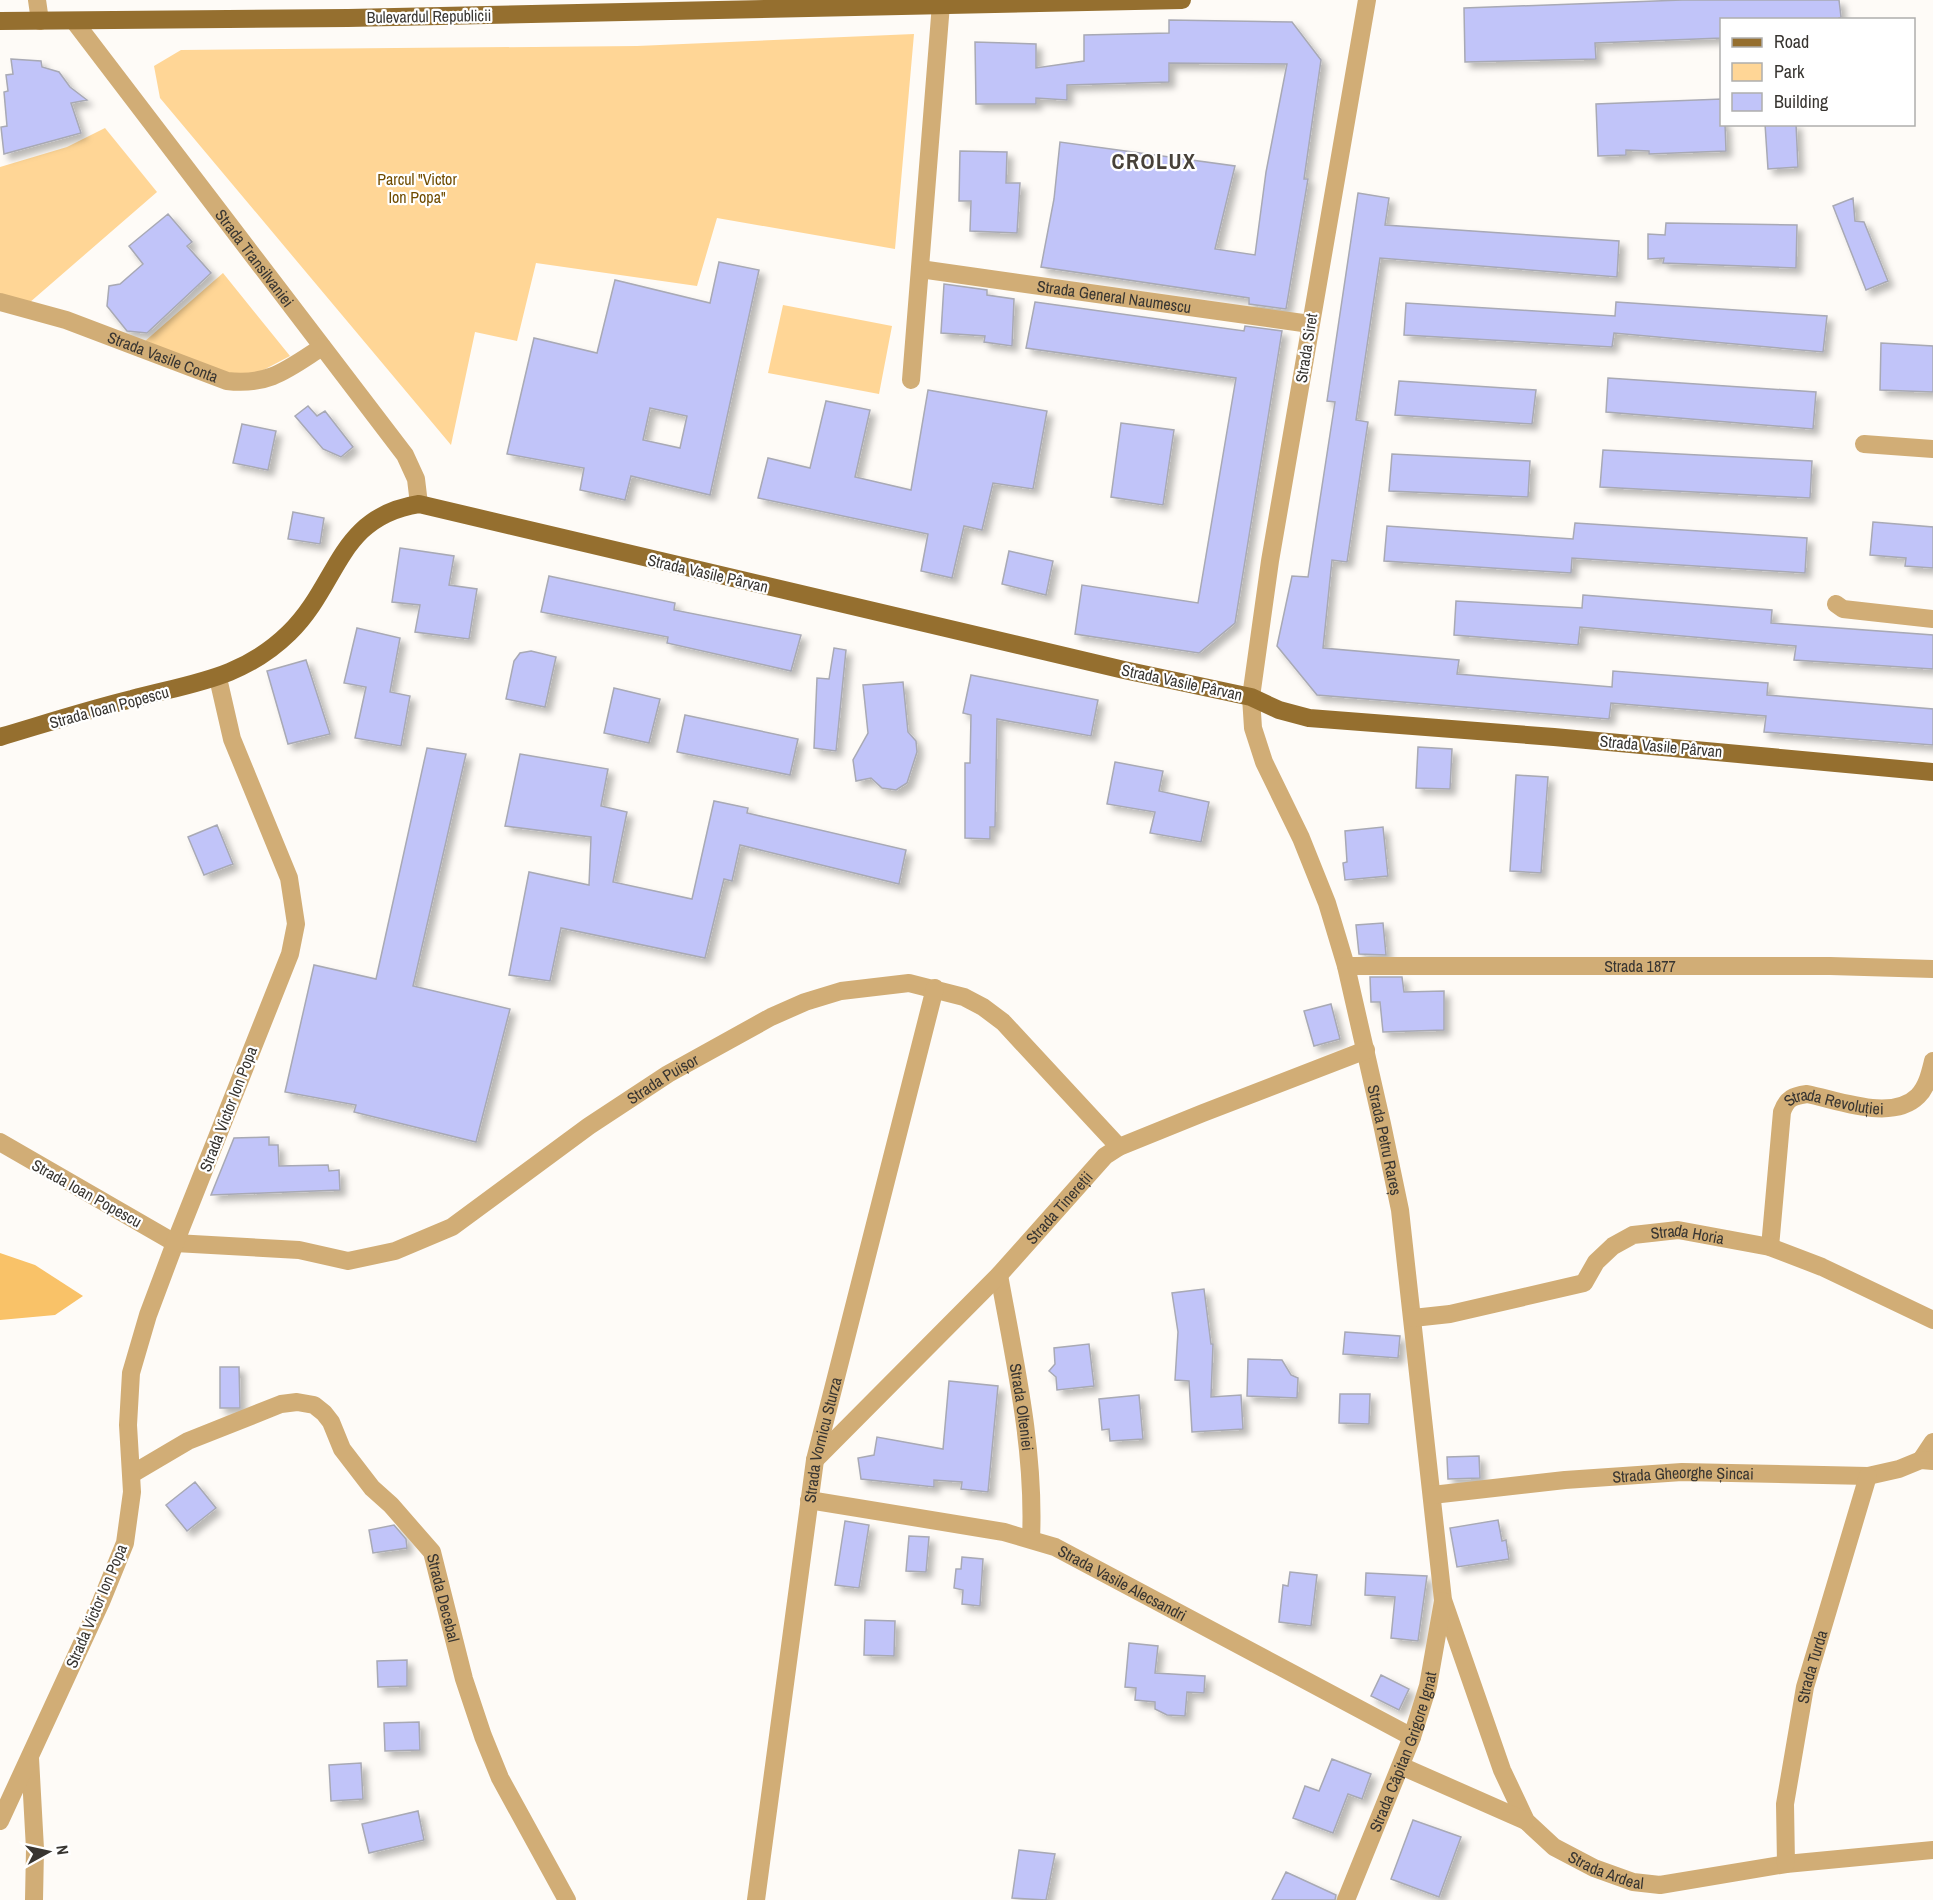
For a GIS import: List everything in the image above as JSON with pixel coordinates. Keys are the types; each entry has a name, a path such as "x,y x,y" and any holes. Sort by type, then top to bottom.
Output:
{"main road":[{"name":"Bulevardul Republicii","path":"0,21 348,18 912,2 941,4 1182,0"},
{"name":"Strada Vasile Pârvan","path":"419,504 740,581 1251,697 1279,710 1309,718 1554,737 1933,772"},
{"path":"218,678 268,652 290,632 314,605 348,544 361,529 377,516 396,508 419,504"},
{"name":"Strada Ioan Popescu","path":"0,737 131,699 218,678"}],"street":[{"path":"37,0 40,21"},
{"name":"Strada Siret","path":"1251,697 1270,561 1367,0"},
{"path":"911,380 941,4"},
{"name":"Strada Transilvaniei","path":"74,21 405,455 416,479 419,504"},
{"name":"Strada General Naumescu","path":"920,269 1310,324"},
{"name":"Strada Vasile Conta","path":"0,302 66,320 227,381 249,384 276,376 322,347"},
{"path":"1864,444 1933,449"},
{"path":"1836,604 1843,609 1933,619"},
{"name":"Strada Victor Ion Popa","path":"0,1821 29,1753 101,1602 125,1543 132,1501 128,1425 131,1373 148,1315 175,1243 290,954 296,924 289,878 232,739 218,678"},
{"name":"Strada Petru Rareș","path":"1251,697 1253,728 1264,762 1301,838 1327,903 1347,966 1366,1050 1400,1210 1443,1600"},
{"name":"Strada 1877","path":"1347,966 1830,966 1933,969"},
{"name":"Strada Puișor","path":"175,1243 298,1250 348,1261 395,1251 452,1227 589,1126 638,1094 771,1017 805,1002 841,991 909,983 964,997 983,1007 1003,1022 1119,1147"},
{"name":"Strada Vornicu Sturza","path":"756,1900 815,1460 934,988"},
{"name":"Strada Tinereții","path":"815,1460 999,1275 1092,1170 1119,1147 1366,1050"},
{"name":"Strada Revoluției","path":"1770,1246 1782,1112 1785,1102 1794,1095 1807,1094 1891,1108 1917,1096 1927,1083 1933,1061"},
{"name":"Strada Ioan Popescu","path":"0,1142 175,1243"},
{"name":"Strada Horia","path":"1413,1318 1450,1314 1584,1283 1596,1262 1613,1246 1633,1235 1678,1230 1770,1246 1822,1267 1933,1320"},
{"name":"Strada Olteniei","path":"999,1275 1028,1448 1033,1499 1031,1539"},
{"name":"Strada Decebal","path":"132,1474 188,1441 281,1404 297,1402 314,1405 324,1413 331,1422 342,1449 372,1488 391,1505 432,1552 464,1679 483,1736 500,1778 567,1900"},
{"path":"1927,1460 1933,1442"},
{"name":"Strada Gheorghe Șincai","path":"1432,1495 1565,1480 1682,1472 1868,1476 1927,1460"},
{"name":"Strada Turda","path":"1786,1864 1785,1804 1805,1687 1868,1476"},
{"name":"Strada Vasile Alecsandri","path":"809,1500 1031,1539 1082,1560 1412,1737"},
{"name":"Strada Ardeal","path":"1443,1600 1502,1770 1526,1821 1554,1847 1594,1868 1633,1882 1660,1885 1786,1864 1933,1850"},
{"name":"Strada Căpitan Grigore Ignat","path":"1346,1900 1412,1737 1428,1686 1443,1600"},
{"path":"29,1753 36,1849 34,1900"},
{"path":"1401,1766 1526,1821"},
{"path":"1660,1885 1674,1900"}],"green space":[{"name":"Parcul \"Victor Ion Popa\"","path":"914,34 895,249 717,218 697,286 536,263 517,341 475,332 451,445 160,98 154,66 181,50 637,46"},
{"path":"105,128 157,192 29,303 0,295 0,167 67,147"},
{"path":"223,273 290,356 254,375 227,373 144,342"},
{"path":"783,305 892,326 879,394 768,373"}],"shaded area":[{"path":"0,1253 35,1265 83,1296 55,1315 0,1320"}],"building":[{"path":"1682,0 1839,0 1841,17 1720,18 1720,38 1595,43 1596,59 1465,62 1464,8"},
{"path":"1169,20 1292,22 1321,60 1304,179 1308,179 1286,309 1249,304 1249,298 1041,267 1054,199 1060,142 1235,166 1215,249 1255,255 1266,172 1287,64 1169,63 1169,82 1067,85 1067,100 1036,98 1036,104 976,104 975,42 1036,44 1036,68 1084,61 1084,35 1169,33"},
{"path":"11,59 41,61 42,67 59,72 70,87 87,100 71,103 81,133 4,154 1,127 7,126 4,92 8,91 6,75 13,74"},
{"path":"1720,99 1720,126 1725,126 1726,151 1649,154 1649,151 1626,150 1626,155 1598,156 1596,104"},
{"path":"1765,126 1796,126 1798,167 1768,169"},
{"path":"960,151 1007,152 1006,183 1020,183 1017,233 970,231 971,201 959,201"},
{"path":"1358,193 1389,198 1385,225 1619,241 1617,277 1380,258 1356,420 1368,422 1347,562 1332,560 1323,648 1459,660 1457,674 1612,687 1613,671 1768,683 1767,695 1933,709 1933,745 1764,732 1766,716 1611,703 1609,719 1317,695 1277,646 1292,576 1308,577 1335,402 1327,401"},
{"path":"1853,198 1855,221 1864,222 1888,281 1866,290 1833,206"},
{"path":"168,214 192,242 187,246 211,273 147,333 127,331 107,306 109,286 120,284 143,264 129,246"},
{"path":"1666,223 1797,225 1796,268 1663,263 1664,258 1648,259 1648,234 1665,235"},
{"path":"719,262 759,270 710,495 631,476 625,500 580,490 584,468 507,454 534,338 597,353 615,280 710,303","holes":["650,408 687,416 680,448 643,440"]},
{"path":"944,284 987,290 987,295 1014,299 1012,346 984,342 985,336 941,333"},
{"path":"1035,302 1244,331 1245,326 1282,331 1235,623 1199,653 1075,634 1082,585 1198,603 1236,378 1026,348"},
{"path":"1616,302 1827,316 1823,352 1614,333 1612,347 1404,335 1406,303 1615,316"},
{"path":"1881,343 1933,346 1933,392 1880,390"},
{"path":"1608,378 1816,392 1813,429 1606,412"},
{"path":"1399,381 1536,390 1532,424 1395,415"},
{"path":"928,390 1047,411 1033,489 993,483 982,530 964,526 952,578 921,571 928,534 758,498 768,458 810,468 826,401 870,410 855,477 911,490"},
{"path":"308,406 317,416 325,411 353,447 341,457 323,449 295,416"},
{"path":"1121,423 1174,430 1163,505 1111,497"},
{"path":"242,424 276,431 268,470 233,463"},
{"path":"1603,450 1812,461 1810,498 1600,487"},
{"path":"1392,454 1530,461 1528,497 1389,491"},
{"path":"293,512 324,518 320,544 288,539"},
{"path":"1873,522 1933,527 1933,568 1905,566 1906,558 1870,555"},
{"path":"1575,523 1807,538 1805,573 1572,558 1571,573 1384,561 1387,526 1573,539"},
{"path":"400,548 454,556 449,585 477,589 469,639 415,632 420,605 392,602"},
{"path":"1009,551 1053,561 1046,595 1002,584"},
{"path":"549,576 675,603 674,610 801,635 791,671 667,643 668,637 541,612"},
{"path":"1583,595 1772,610 1771,623 1933,635 1933,669 1794,660 1796,646 1580,627 1578,645 1454,635 1456,601 1582,608"},
{"path":"357,628 400,638 390,692 410,696 401,746 355,738 366,687 344,683"},
{"path":"834,648 846,650 836,751 814,748 817,678 829,679"},
{"path":"531,651 556,657 545,707 506,699 514,661 520,653"},
{"path":"306,660 330,734 288,744 267,671"},
{"path":"971,675 1098,700 1091,736 997,719 995,827 990,827 990,839 965,838 965,763 970,763 971,715 963,713"},
{"path":"903,682 908,732 916,741 917,752 907,783 896,790 882,788 871,778 856,781 853,760 868,733 863,685"},
{"path":"614,688 660,699 649,743 604,733"},
{"path":"685,715 798,739 790,775 677,752"},
{"path":"1418,747 1452,749 1450,789 1416,788"},
{"path":"427,748 466,754 413,986 510,1009 476,1142 354,1112 356,1105 285,1092 314,965 376,979"},
{"path":"520,754 608,769 601,806 627,812 613,882 692,899 714,801 748,808 747,813 906,850 899,884 740,845 732,881 724,879 705,958 561,928 550,981 509,975 529,872 589,885 591,837 505,826"},
{"path":"1115,762 1163,771 1159,791 1209,802 1201,842 1150,833 1155,812 1107,804"},
{"path":"1516,775 1548,777 1541,873 1510,871"},
{"path":"217,825 233,864 204,875 188,837"},
{"path":"1383,827 1388,876 1345,880 1343,863 1347,862 1345,831"},
{"path":"1383,923 1386,955 1359,954 1356,925"},
{"path":"1370,977 1402,977 1404,992 1444,991 1444,1030 1383,1032 1380,1002 1371,1002"},
{"path":"1331,1004 1340,1039 1314,1046 1304,1011"},
{"path":"269,1137 269,1145 278,1145 279,1166 328,1165 329,1171 339,1170 340,1190 211,1195 234,1138"},
{"path":"1204,1289 1211,1344 1213,1344 1211,1397 1241,1395 1243,1429 1192,1432 1189,1381 1175,1380 1178,1332 1172,1293"},
{"path":"1345,1332 1400,1336 1398,1358 1343,1354"},
{"path":"1089,1344 1094,1386 1057,1390 1056,1377 1049,1371 1055,1364 1054,1348"},
{"path":"1248,1359 1282,1360 1291,1375 1298,1378 1297,1398 1247,1396"},
{"path":"220,1367 239,1367 240,1408 220,1408"},
{"path":"949,1381 998,1386 988,1492 961,1489 962,1482 934,1480 934,1487 861,1479 858,1458 874,1455 877,1437 943,1449"},
{"path":"1340,1394 1370,1394 1369,1424 1339,1423"},
{"path":"1139,1395 1143,1439 1110,1441 1109,1429 1102,1430 1099,1399"},
{"path":"1479,1456 1480,1478 1448,1479 1447,1457"},
{"path":"195,1482 216,1508 187,1531 166,1505"},
{"path":"1498,1520 1502,1541 1506,1540 1509,1559 1457,1567 1450,1528"},
{"path":"845,1521 869,1525 859,1588 835,1585"},
{"path":"394,1525 406,1539 407,1548 373,1553 369,1530"},
{"path":"909,1536 929,1537 926,1572 906,1571"},
{"path":"962,1557 983,1559 980,1606 962,1604 963,1590 954,1588 956,1569 961,1569"},
{"path":"1290,1572 1317,1575 1311,1626 1279,1622 1283,1585 1288,1586"},
{"path":"1366,1573 1427,1576 1418,1641 1391,1638 1395,1597 1365,1595"},
{"path":"865,1620 895,1621 894,1656 864,1655"},
{"path":"1129,1643 1158,1646 1155,1673 1205,1676 1204,1693 1187,1692 1185,1716 1167,1715 1155,1709 1155,1702 1135,1700 1136,1688 1125,1687"},
{"path":"407,1660 407,1686 378,1687 377,1661"},
{"path":"1381,1675 1409,1689 1399,1710 1371,1696"},
{"path":"419,1722 420,1750 385,1751 384,1723"},
{"path":"1332,1759 1371,1774 1362,1799 1348,1794 1333,1833 1293,1818 1305,1786 1319,1791"},
{"path":"361,1763 363,1799 331,1801 329,1765"},
{"path":"418,1811 424,1840 369,1853 362,1824"},
{"path":"1413,1820 1461,1837 1439,1897 1391,1879"},
{"path":"1019,1850 1055,1854 1046,1900 1012,1898"},
{"path":"1286,1872 1336,1895 1335,1900 1272,1900"}],"district":[{"name":"CROLUX","path":"1154,161"}]}
